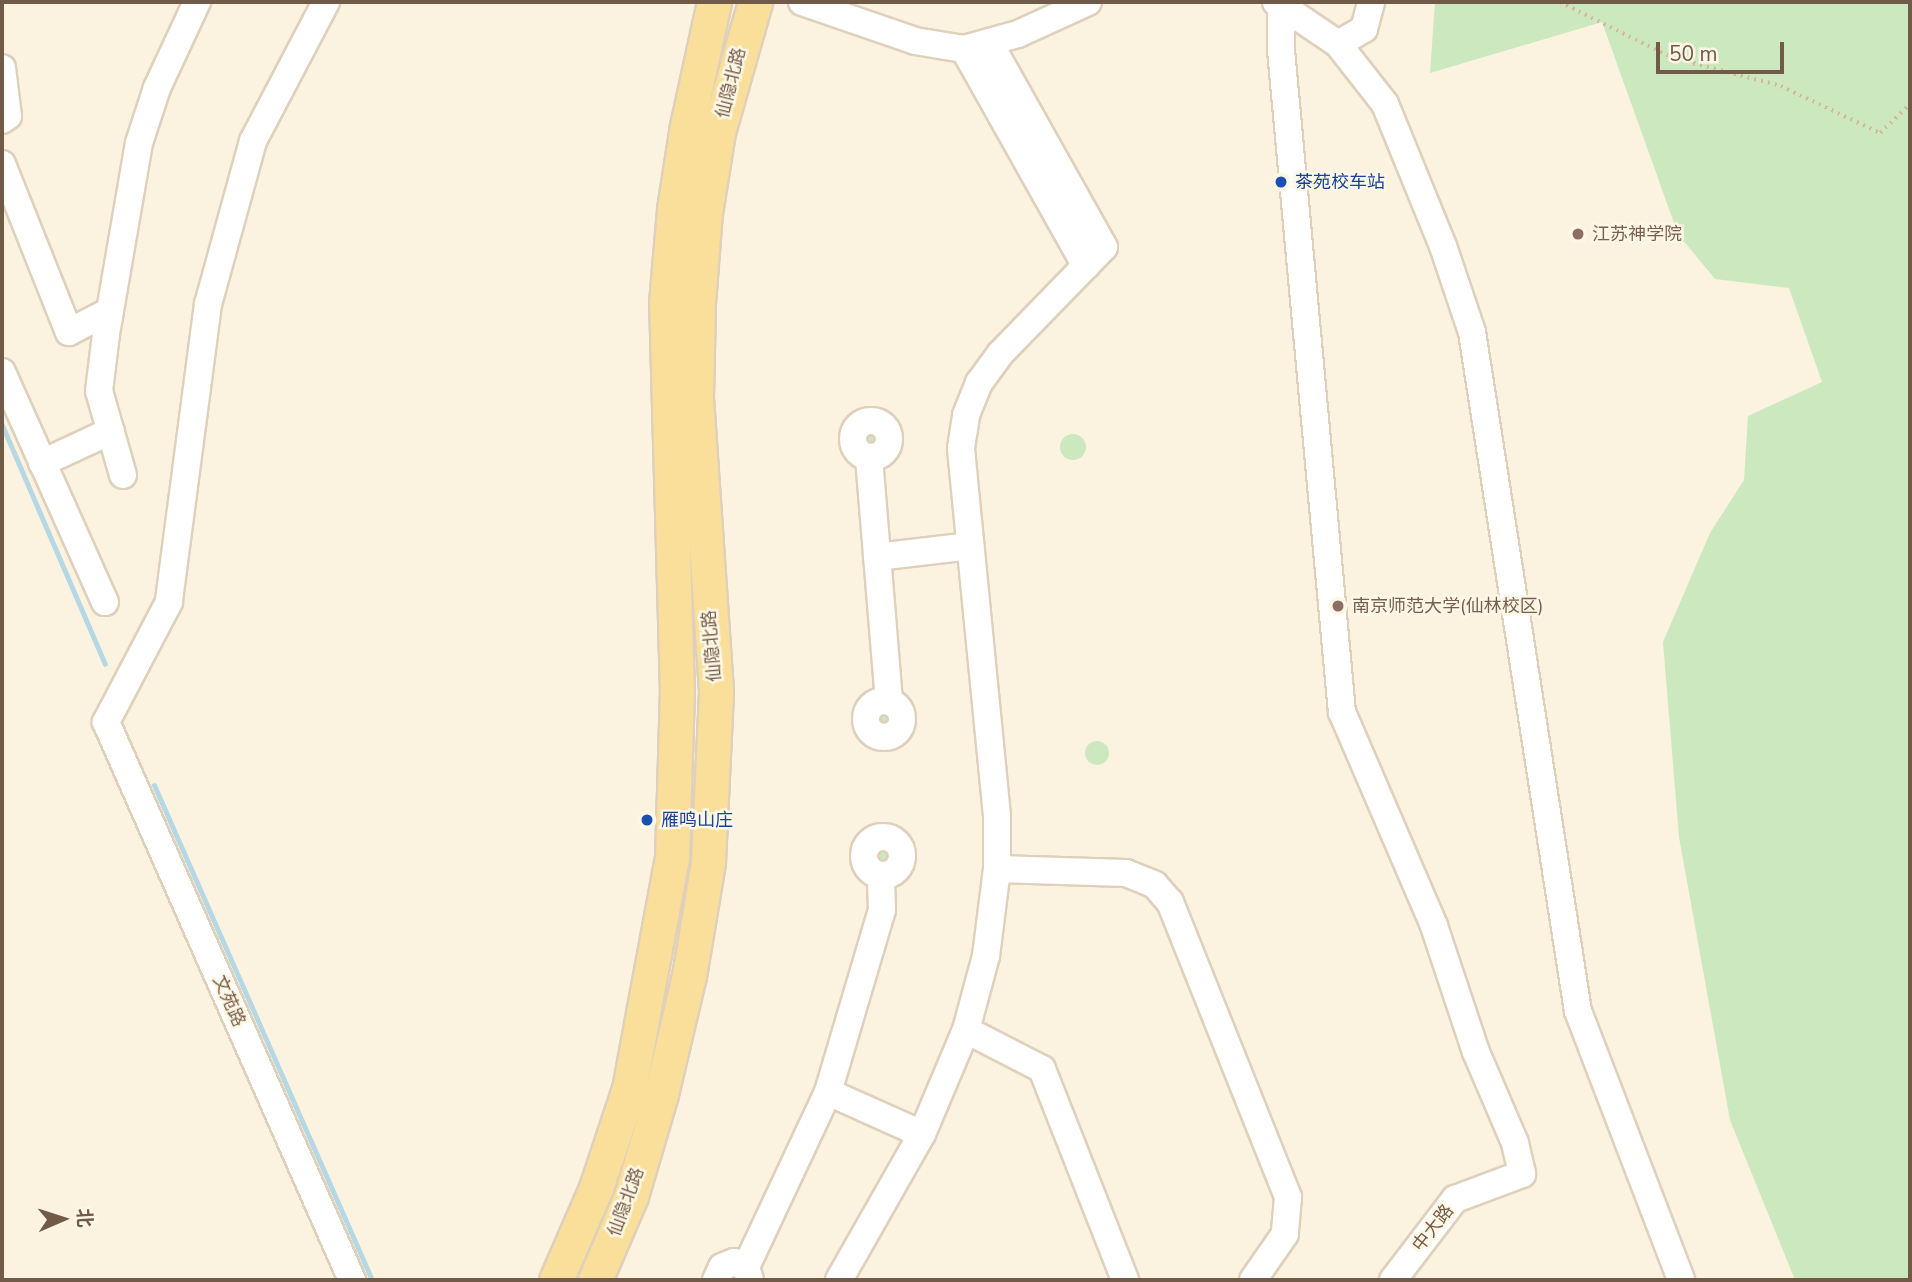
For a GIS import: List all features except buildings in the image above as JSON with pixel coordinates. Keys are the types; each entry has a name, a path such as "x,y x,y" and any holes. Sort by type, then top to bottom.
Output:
{"main road":[{"name":"仙隐北路","path":"556,1280 596,1188 629,1089 673,858 677,730 666,303 687,127 714,2"},
{"name":"仙隐北路","path":"595,1280 631,1196 661,1094 690,976 708,862 716,691 696,397 698,303 705,213 718,132 755,2"}],"street":[{"path":"123,475 99,391 110,311 139,143 156,88 197,2"},
{"name":"文苑路","path":"326,2 253,141 208,304 169,602 106,722 352,1280"},
{"path":"802,2 915,41 977,46 1088,2"},
{"path":"1278,2 1338,44 1385,104 1443,246 1472,332 1578,1011 1681,1280"},
{"name":"中大路","path":"1278,2 1342,712 1433,926 1476,1052 1515,1143 1522,1174 1455,1199 1393,1280"},
{"path":"1338,44 1364,29 1371,2"},
{"path":"839,1280 922,1134 966,1030 986,956 997,869 997,816 961,448 972,398 1000,354 1087,266 977,46"},
{"path":"2,68 8,116 2,120"},
{"path":"2,164 69,332 110,311"},
{"path":"2,372 105,602"},
{"path":"42,463 111,431"},
{"path":"869,458 889,702"},
{"path":"877,557 970,546"},
{"path":"997,869 1126,873 1155,885 1170,902 1289,1197 1285,1234 1253,1280"},
{"path":"716,1280 727,1263 748,1274 828,1092 882,910 881,875"},
{"path":"966,1030 1042,1069 1125,1280"},
{"path":"828,1092 922,1134"}],"path":[{"path":"1560,2 1673,58 1781,86 1880,133 1910,104"}],"green space":[{"path":"1435,2 1910,2 1910,1278 1905,1280 1795,1280 1730,1120 1679,837 1663,642 1710,533 1744,480 1748,416 1822,382 1789,288 1715,279 1678,234 1602,22 1430,73"},
{"path":"871,428 880,431 883,440 880,449 871,452 862,449 859,440 862,431"},
{"path":"1073,434 1082,438 1086,447 1082,456 1073,460 1064,456 1060,447 1064,438"},
{"path":"884,709 893,712 896,721 893,730 884,733 875,730 872,721 875,712"},
{"path":"1092,741 1102,741 1109,748 1109,758 1102,765 1092,765 1085,758 1085,748"},
{"path":"883,844 894,851 895,856 888,867 883,868 872,861 871,856 878,845"}],"waterway":[{"path":"2,425 105,664"},
{"path":"154,785 372,1280"}],"place":[{"name":"茶苑校车站","path":"1281,182"},
{"name":"江苏神学院","path":"1578,234"},
{"name":"南京师范大学(仙林校区)","path":"1338,606"},
{"name":"雁鸣山庄","path":"647,820"}]}
